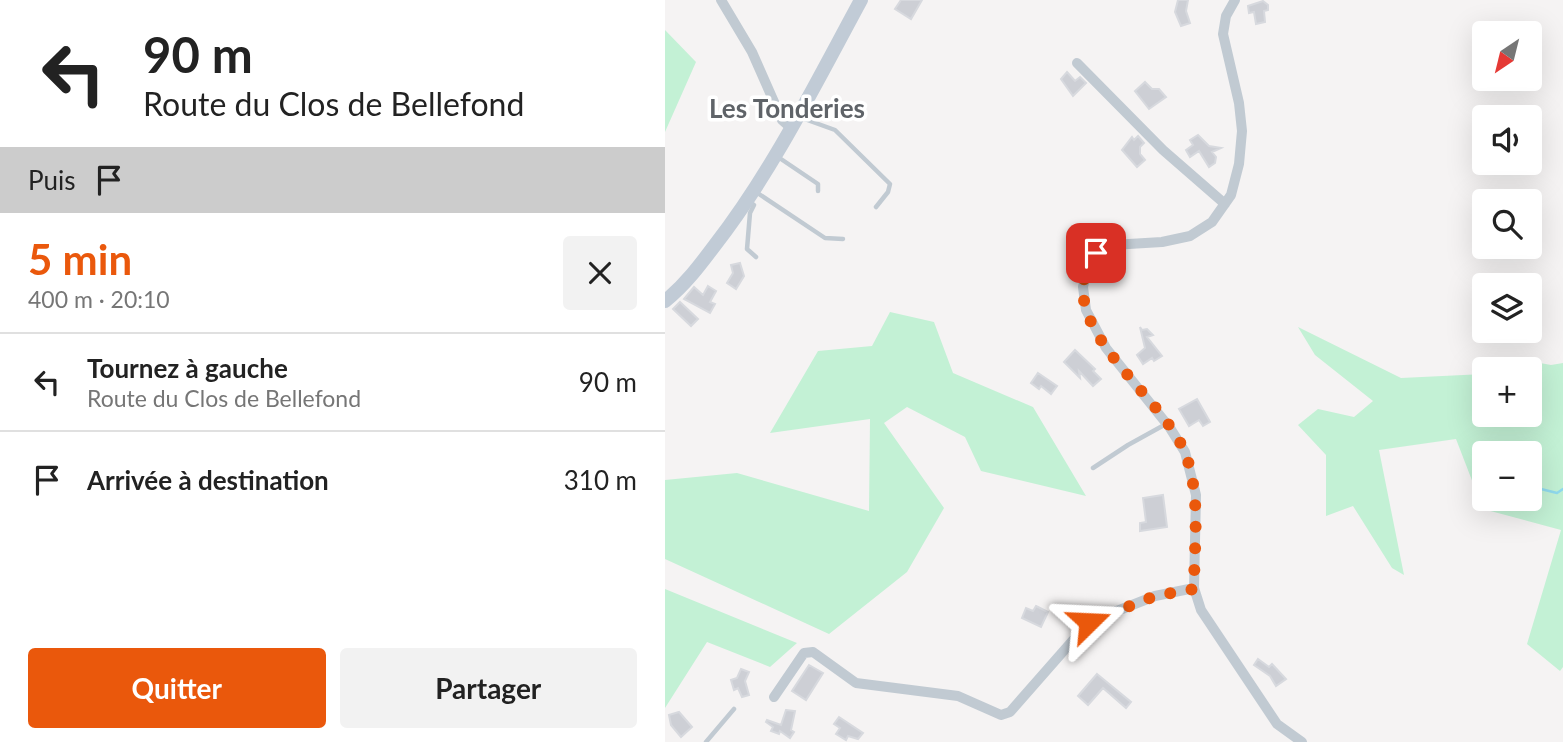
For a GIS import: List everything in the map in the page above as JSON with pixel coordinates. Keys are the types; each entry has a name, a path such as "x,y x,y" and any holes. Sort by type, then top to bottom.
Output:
{"main road":[{"path":"665,301 686,282 751,196 776,156 861,0"}],"street":[{"path":"721,0 753,52 782,120 794,122"},
{"path":"1235,0 1226,16 1223,34 1239,103 1242,131 1239,164 1231,195 1212,222 1190,236 1163,242 1112,245 1096,253 1087,268 1083,287 1086,310 1106,348 1167,424 1185,452 1196,495 1194,589 1201,610 1277,724 1302,742"},
{"path":"1077,63 1163,150 1224,204"},
{"path":"774,697 804,653 813,652 856,683 958,696 1000,716 1010,712 1089,622 1155,596 1194,589"}],"lane":[{"path":"794,122 835,130 890,184 888,192 876,207"},
{"path":"776,156 818,184 818,191"},
{"path":"751,196 825,238 843,239"},
{"path":"751,196 754,205 750,213 747,249 756,257"},
{"path":"1093,468 1167,424"},
{"path":"706,742 734,709"}],"green space":[{"path":"665,30 696,62 665,132"},
{"path":"890,312 934,322 953,373 1033,407 1086,496 981,471 965,437 907,407 884,423 944,508 907,572 829,634 665,559 665,480 737,473 869,511 870,419 770,433 818,351 872,346"},
{"path":"1298,327 1401,378 1472,375 1472,427 1542,427 1542,363 1563,363 1563,667 1560,671 1527,644 1561,530 1490,511 1542,511 1542,441 1472,441 1472,480 1456,439 1379,450 1404,575 1392,568 1353,506 1326,516 1326,455 1298,425 1318,409 1354,417 1373,401 1315,355"},
{"path":"665,589 797,643 770,667 707,642 665,708"}],"building":[{"path":"901,0 922,0 911,19 895,9"},
{"path":"1178,0 1188,0 1186,11 1190,23 1181,26 1175,12"},
{"path":"1263,1 1268,5 1268,10 1264,11 1265,22 1256,24 1254,12 1249,13 1248,6"},
{"path":"1067,72 1075,81 1080,77 1086,83 1073,96 1061,79"},
{"path":"1145,82 1152,89 1159,89 1166,97 1149,109 1135,91"},
{"path":"1198,135 1209,146 1221,148 1212,152 1216,157 1215,163 1209,167 1199,151 1190,157 1186,150 1193,145 1190,140"},
{"path":"1138,136 1144,143 1140,147 1140,154 1145,160 1137,167 1122,150 1132,137 1134,140"},
{"path":"740,263 744,276 736,289 727,283 733,273 731,265"},
{"path":"708,286 716,291 710,302 715,304 710,313 684,299 694,287 703,295"},
{"path":"680,302 698,319 691,326 673,309"},
{"path":"1140,327 1153,335 1147,337 1162,356 1143,364 1137,355 1145,348"},
{"path":"1075,350 1095,369 1093,371 1101,379 1093,386 1079,371 1080,378 1064,362"},
{"path":"1038,373 1057,386 1051,394 1041,386 1039,389 1031,383"},
{"path":"1197,399 1210,422 1203,426 1199,420 1189,426 1179,409"},
{"path":"1163,495 1167,527 1140,531 1140,523 1146,522 1143,498"},
{"path":"1036,606 1048,612 1041,627 1022,618 1026,608 1033,611"},
{"path":"1258,659 1269,667 1272,664 1286,679 1276,686 1270,676 1254,665"},
{"path":"809,665 823,673 806,700 792,691"},
{"path":"741,669 749,672 745,681 749,695 742,697 738,688 734,690 731,680 737,678"},
{"path":"1097,674 1131,702 1126,708 1103,688 1088,705 1078,696"},
{"path":"786,710 795,711 791,730 794,732 790,738 780,731 779,734 771,731 773,727 766,722 767,720 781,725"},
{"path":"679,712 692,727 681,737 671,725 669,715"},
{"path":"839,717 863,733 858,739 848,736 846,740 836,734 840,728 834,724"}],"waterway":[{"path":"1542,489 1557,493 1563,489"}],"district":[{"name":"Les Tonderies","path":"787,108"}],"route":[{"path":"1089,622 1155,596 1194,589 1196,495 1185,452 1170,428 1106,348 1086,310 1083,287 1087,268 1096,253"}]}
